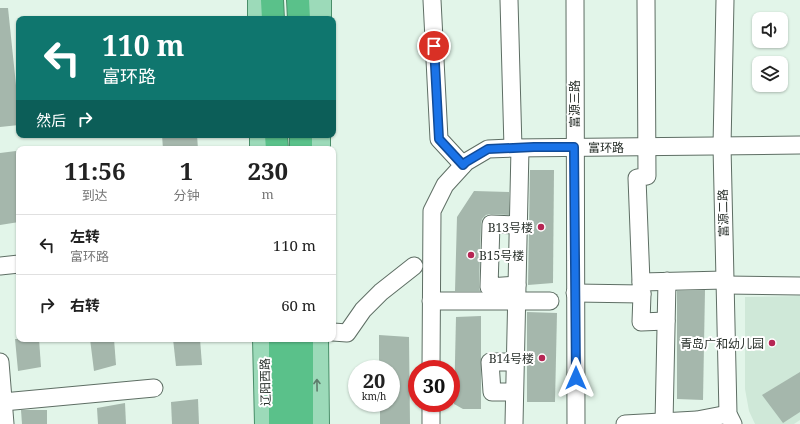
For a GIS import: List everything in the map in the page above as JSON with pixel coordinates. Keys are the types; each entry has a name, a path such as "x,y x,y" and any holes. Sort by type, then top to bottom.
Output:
{"highway":[{"path":"272,0 273,16"},
{"path":"298,0 299,16"},
{"path":"280,342 280,424"},
{"path":"302,342 302,424"}],"main road":[{"path":"259,0 259,16"},
{"path":"320,0 320,16"},
{"name":"辽阳西路","path":"264,342 266,424"},
{"path":"317,342 318,424"}],"street":[{"path":"432,0 439,139 463,165"},
{"path":"509,0 517,148 518,224 514,424"},
{"name":"富源三路","path":"575,0 574,147 565,299 576,424"},
{"path":"646,0 647,176 637,178 641,322 666,321"},
{"name":"富源二路","path":"725,0 722,146 730,419"},
{"name":"富环路","path":"431,360 432,211 445,185 463,165 488,149 646,146 800,146"},
{"path":"518,224 491,224 489,286 517,293 565,299 641,288 667,281 800,286"},
{"path":"0,266 16,264"},
{"path":"336,332 347,332 363,310 381,292 414,266"},
{"path":"664,423 667,281"},
{"path":"431,301 517,293"},
{"path":"0,362 5,424"},
{"path":"514,392 492,392 490,362 515,362"},
{"path":"3,402 154,388"},
{"path":"431,412 431,424"},
{"path":"625,424 730,419"}],"shaded area":[{"name":"青岛广和幼儿园","path":"800,296 800,420 794,424 755,424 749,411 745,389 745,297"}],"building":[{"path":"0,8 8,8 16,85 16,125 0,127"},
{"path":"162,138 197,138 198,146 163,146"},
{"path":"16,151 16,222 0,225 0,153"},
{"name":"B13号楼","path":"530,170 554,170 553,283 528,285"},
{"name":"B15号楼","path":"474,191 509,192 509,215 491,214 486,215 482,219 480,291 455,291 457,217"},
{"path":"705,290 703,400 677,399 677,291"},
{"name":"B14号楼","path":"527,312 557,313 555,402 527,402"},
{"path":"481,316 481,409 463,409 460,407 460,360 455,360 456,317"},
{"path":"379,335 409,337 408,412 410,412 410,424 380,424 380,412 400,412 400,360 379,360"},
{"path":"15,339 16,342 39,342 41,367 18,371"},
{"path":"90,342 114,342 116,365 94,371"},
{"path":"173,342 200,342 202,365 176,366"},
{"path":"800,372 800,412 783,423 762,395"},
{"path":"198,399 199,424 172,424 171,402"},
{"path":"125,403 126,424 98,424 97,408"},
{"path":"21,410 47,410 47,424 22,424"}],"place":[{"name":"B13号楼","path":"541,227"},
{"name":"B15号楼","path":"471,255"},
{"name":"青岛广和幼儿园","path":"772,343"},
{"name":"B14号楼","path":"542,358"}],"route":[{"path":"434,46 439,139 463,165 488,149 574,147 576,378"}]}
